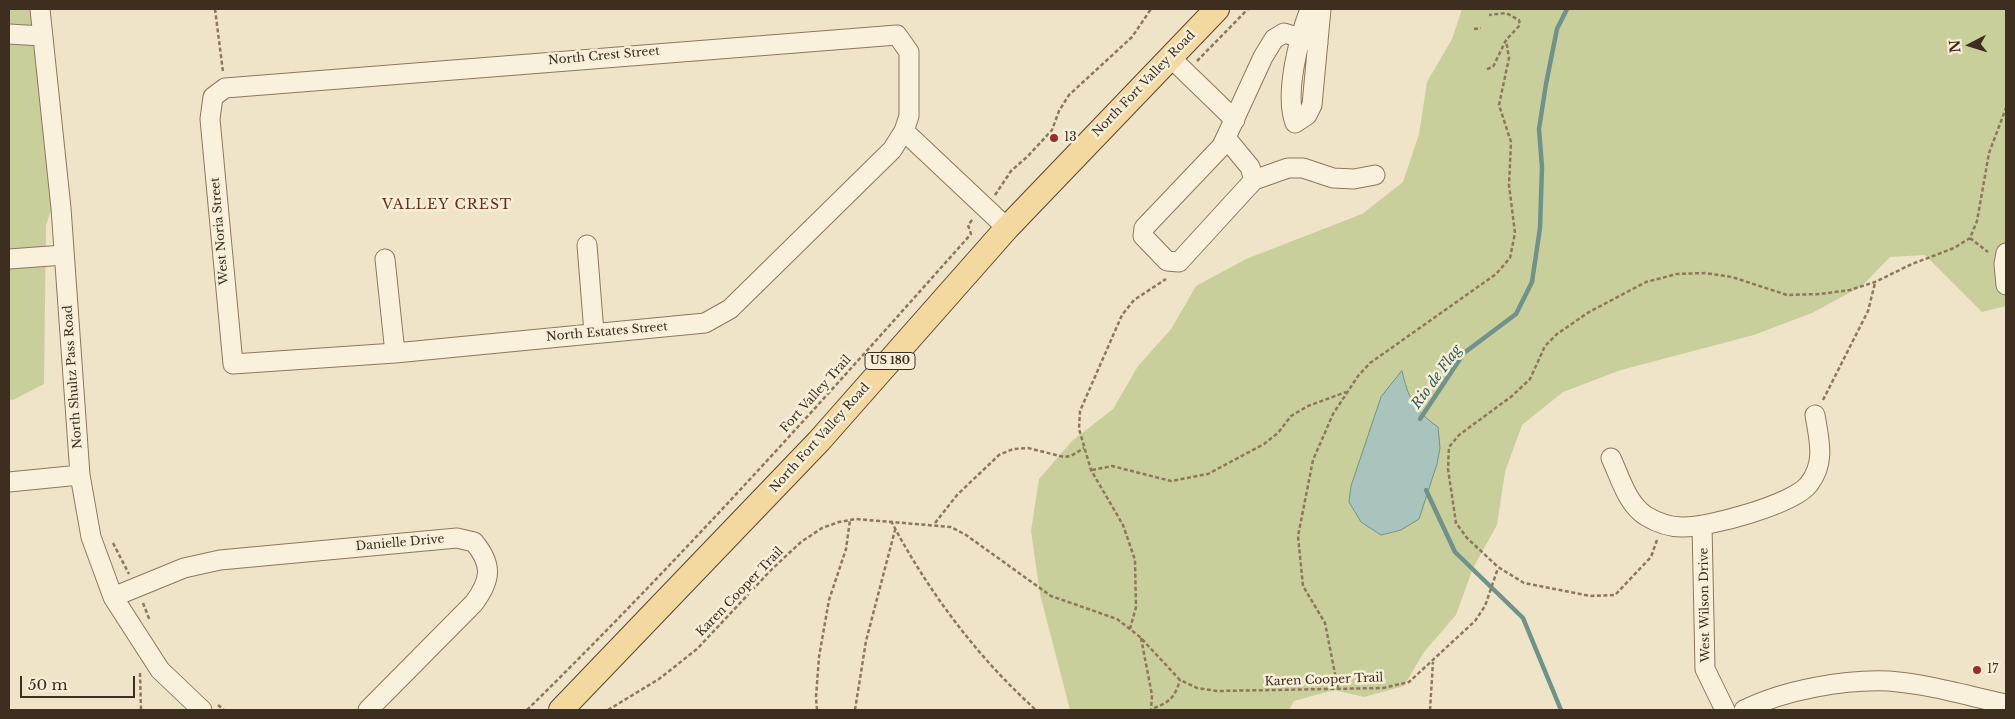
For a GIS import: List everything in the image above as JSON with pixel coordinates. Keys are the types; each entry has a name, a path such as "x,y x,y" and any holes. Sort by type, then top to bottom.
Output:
{"main road":[{"name":"North Fort Valley Road","path":"561,710 819,441 1007,228 1178,64 1217,9"}],"street":[{"name":"North Shultz Pass Road","path":"40,9 64,255 80,475 91,537 113,597 160,670 209,707"},
{"path":"1310,9 1310,40"},
{"path":"1310,40 1321,9"},
{"path":"1310,40 1284,33 1274,39 1222,146 1144,228 1143,236 1167,261 1179,262 1254,180 1288,168 1303,168 1333,178 1354,179 1375,175"},
{"path":"9,34 42,36"},
{"name":"North Crest Street","path":"219,93 840,38 897,35 910,52 909,116 904,131"},
{"path":"1178,64 1235,120"},
{"name":"West Noria Street","path":"219,93 210,120 233,364"},
{"path":"904,131 1007,228"},
{"name":"North Estates Street","path":"233,364 395,353 705,323 730,309 892,150 904,131"},
{"path":"1226,138 1250,167 1254,180"},
{"path":"588,245 594,333"},
{"path":"9,259 64,255"},
{"path":"2005,258 2006,285"},
{"path":"385,259 395,353"},
{"path":"1611,458 1632,504 1645,516 1664,524 1682,528 1702,525 1775,506 1799,494 1809,485 1821,457 1815,415"},
{"path":"9,482 80,475"},
{"name":"West Wilson Drive","path":"1702,525 1705,668 1725,710"},
{"name":"Danielle Drive","path":"113,597 184,568 220,560 456,538 474,542 486,560 486,588 474,603 368,710"},
{"path":"1744,710 1791,694 1840,683 1890,682 2006,704"}],"path":[{"path":"215,9 219,93"},
{"name":"Fort Valley Trail","path":"527,710 712,519 831,391 971,234 968,225 999,191 1011,171 1052,130 1059,111 1069,95 1132,37 1151,9"},
{"path":"1178,64 1248,9"},
{"path":"1506,14 1507,9"},
{"path":"1487,68 1493,67 1506,40 1520,25 1519,20 1506,14 1489,15"},
{"path":"1474,29 1481,28"},
{"path":"1338,690 1325,623 1302,586 1298,536 1312,460 1333,414 1347,392 1370,363 1496,274 1510,258 1515,233 1509,185 1511,142 1499,105 1509,58 1506,40"},
{"path":"1664,524 1651,558 1615,595 1590,596 1524,583 1498,568 1456,523 1450,496 1448,469 1450,447 1459,435 1512,396 1530,379 1545,346 1557,334 1589,312 1646,282 1677,274 1706,272 1732,277 1787,295 1850,290 1876,282 1912,264 1954,248 1970,238 1977,221 1989,153 2006,108"},
{"path":"1970,238 2005,258"},
{"path":"1130,629 1136,607 1136,560 1123,525 1091,470 1079,429 1080,411 1122,315 1134,300 1167,278 1179,262"},
{"path":"1815,415 1868,311 1876,282"},
{"path":"1091,470 1112,466 1171,481 1208,474 1264,444 1278,433 1291,416 1308,406 1347,392"},
{"path":"934,524 957,495 999,455 1013,449 1028,448 1071,456 1084,448"},
{"path":"817,710 819,657 829,600 846,550 850,520"},
{"name":"Karen Cooper Trail","path":"608,710 659,679 697,649 771,570 802,542 822,528 850,520 891,521 951,527 966,535 1051,596 1098,610 1117,619 1140,636 1180,680 1197,688 1217,691 1383,688 1409,682 1475,621 1485,606 1498,568"},
{"path":"891,521 912,560 946,610 1002,680 1036,710"},
{"path":"855,710 866,641 895,529"},
{"path":"112,542 132,577"},
{"path":"142,600 145,612 154,627"},
{"path":"1140,636 1152,709 1170,701 1177,693 1180,680"},
{"path":"1430,710 1433,661"},
{"path":"140,673 141,710"},
{"path":"209,707 224,710"}],"green space":[{"path":"9,9 39,9 62,120 62,178 46,225 44,384 13,400 9,399"},
{"path":"1462,9 2006,9 2006,306 1982,312 1925,255 1890,257 1862,286 1812,313 1754,335 1621,370 1563,392 1522,425 1505,472 1497,525 1473,568 1456,615 1424,652 1404,686 1364,697 1334,690 1294,701 1289,710 1070,710 1040,594 1031,531 1039,479 1072,441 1113,409 1138,366 1171,329 1196,286 1246,259 1362,214 1403,182 1419,134 1427,82 1452,39"}],"water":[{"path":"1402,371 1407,389 1414,403 1438,427 1440,448 1437,464 1419,519 1401,530 1381,535 1361,522 1349,502 1351,486 1381,397"}],"waterway":[{"name":"Rio de Flag","path":"1420,419 1464,353 1516,314 1532,282 1540,228 1542,167 1539,129 1557,29 1567,9"},
{"name":"Rio de Flag","path":"1426,490 1455,552 1523,618 1561,710"}],"place":[{"name":"13","path":"1054,138"},
{"name":"17","path":"1977,670"}],"district":[{"name":"VALLEY CREST","path":"447,205"}]}
